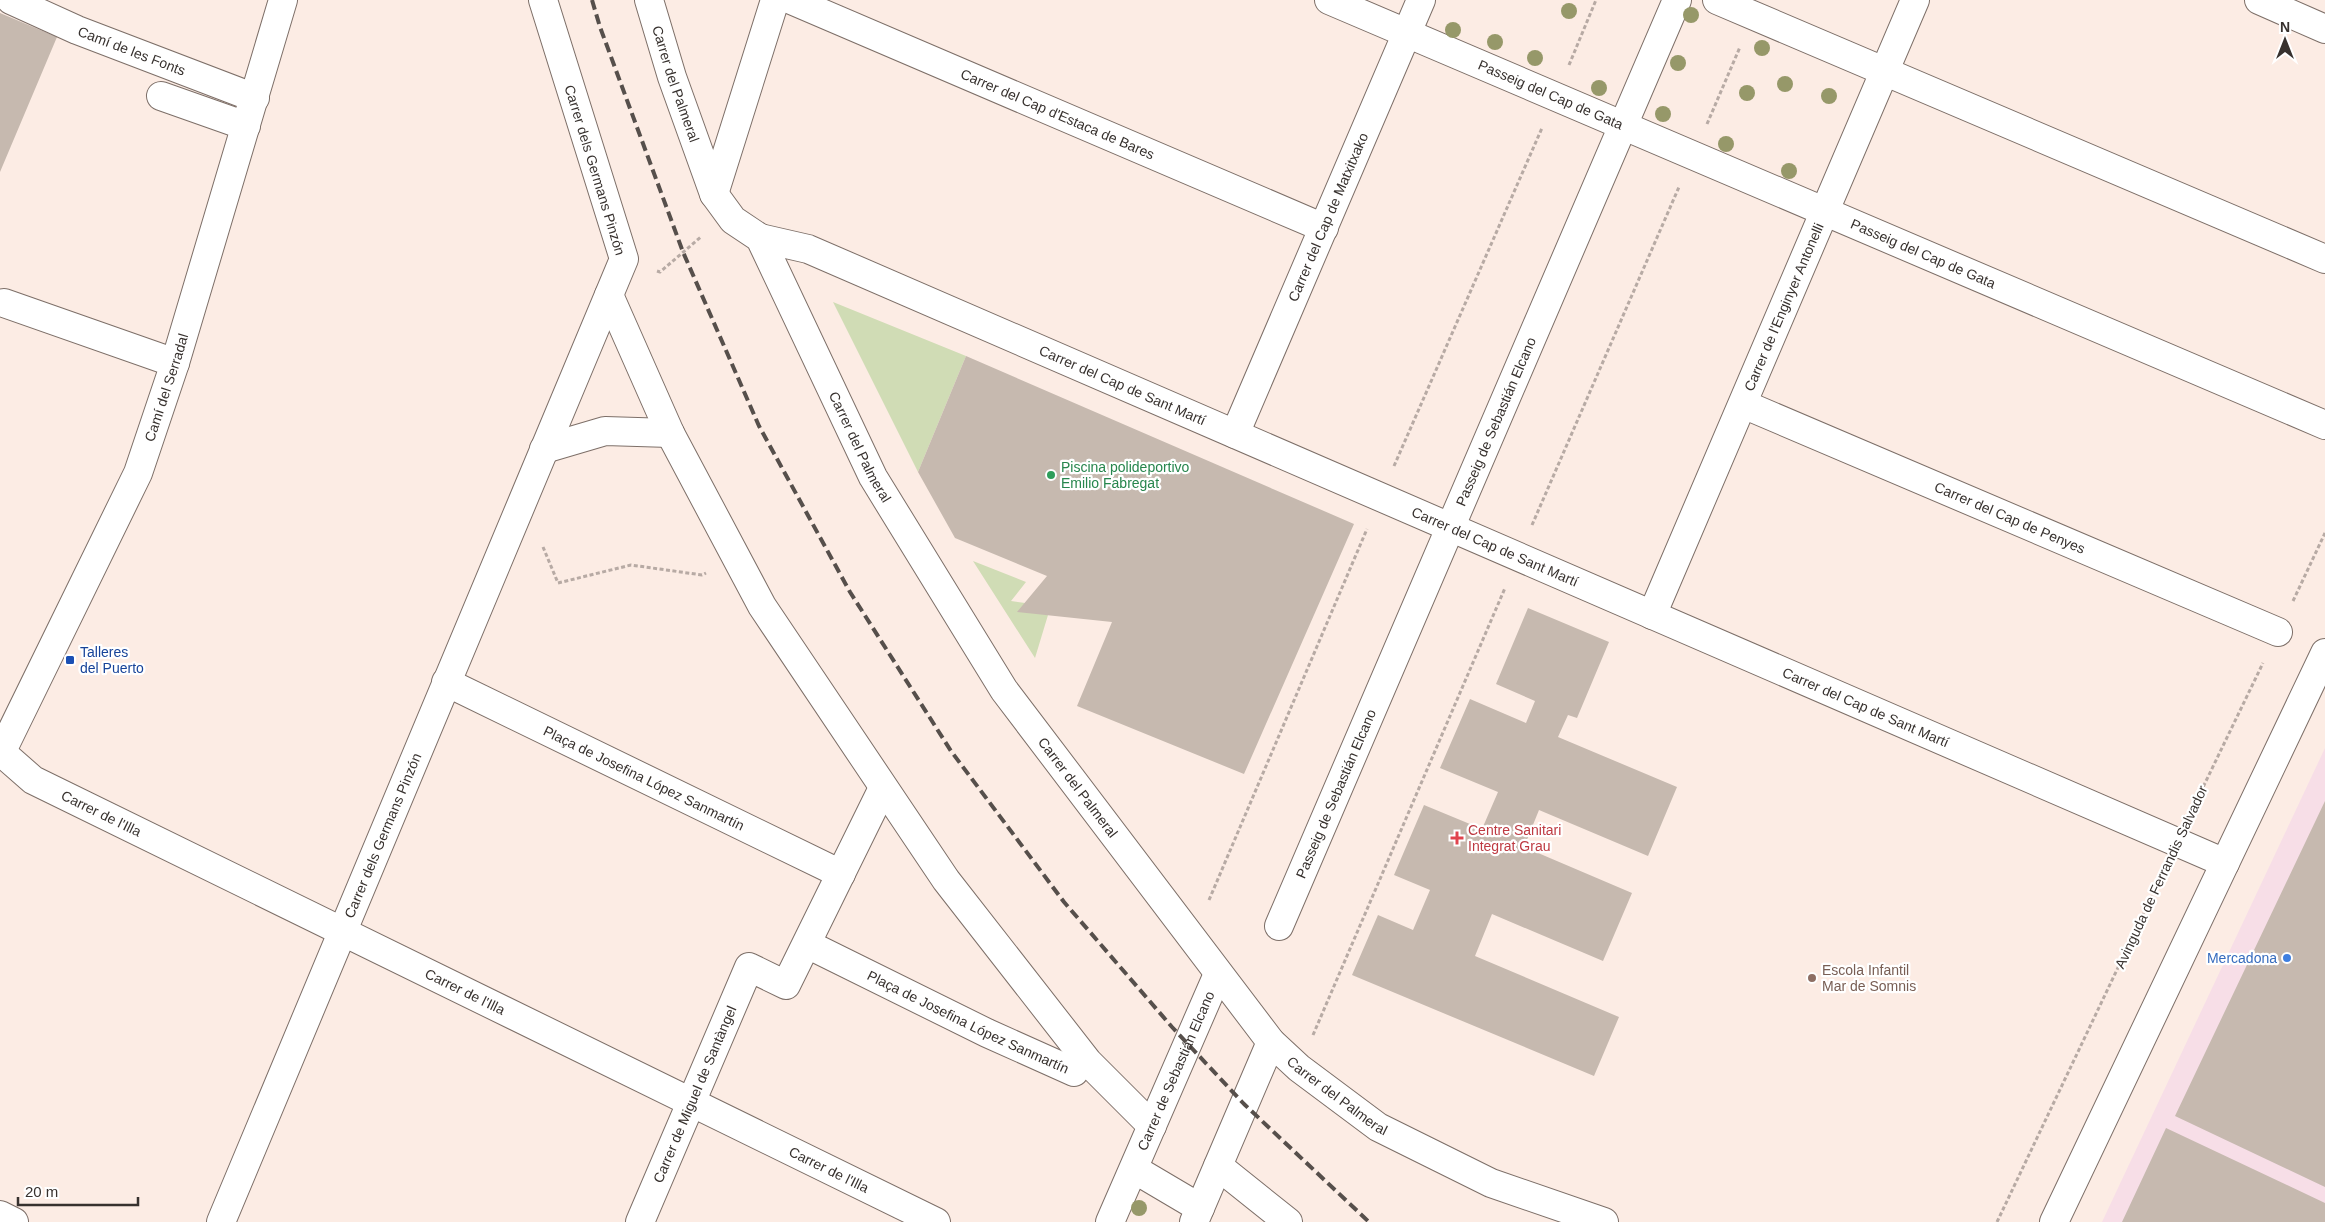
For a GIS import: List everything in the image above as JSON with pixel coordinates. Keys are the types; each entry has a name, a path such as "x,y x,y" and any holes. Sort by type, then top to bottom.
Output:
{"street":[{"name":"Camí de les Fonts","path":"11,0 77,30 255,98"},
{"name":"Camí del Serradal","path":"1,753 138,473 175,363 283,0"},
{"name":"Carrer dels Germans Pinzón","path":"221,1222 341,931 624,260 543,0"},
{"name":"Carrer del Palmeral","path":"649,0 672,77 714,194 733,220 760,238 873,476 1004,690 1218,974 1272,1042 1299,1068 1378,1127 1491,1183 1604,1222"},
{"path":"714,194 775,0"},
{"name":"Carrer del Cap d'Estaca de Bares","path":"791,0 1324,228"},
{"name":"Passeig del Cap de Gata","path":"1329,0 2325,424"},
{"name":"Carrer del Cap de Matxitxako","path":"1235,434 1421,0"},
{"name":"Passeig de Sebastián Elcano","path":"1279,926 1677,0"},
{"path":"1716,0 2325,259"},
{"name":"Carrer de l'Enginyer Antonelli","path":"1652,615 1916,0"},
{"path":"2259,0 2325,29"},
{"path":"160,96 246,126"},
{"name":"Carrer del Cap de Sant Martí","path":"760,238 808,249 2225,863"},
{"path":"609,295 670,433 762,606 946,880 1088,1062 1152,1126"},
{"path":"4,303 175,363"},
{"name":"Carrer del Cap de Penyes","path":"1743,404 2278,632"},
{"path":"544,449 605,431 670,433"},
{"path":"2054,1222 2325,653"},
{"name":"Plaça de Josefina López Sanmartín","path":"446,682 841,874"},
{"name":"Carrer de l'Illa","path":"1,753 33,780 936,1222"},
{"path":"807,944 883,788"},
{"name":"Plaça de Josefina López Sanmartín","path":"807,944 987,1033 1074,1072"},
{"name":"Carrer de Miguel de Santàngel","path":"640,1222 749,967 786,985 807,944"},
{"name":"Carrer de Sebastián Elcano","path":"1110,1222 1218,974"},
{"name":"Carrer de Sebastián Elcano","path":"1134,1169 1197,1215 1272,1042"},
{"path":"1218,1166 1288,1222"},
{"path":"0,1215 14,1222"}],"path":[{"path":"624,260 660,272 710,228 733,220"},
{"path":"510,530 541,544 558,583 631,565 702,575 736,558"},
{"name":"Avinguda de Ferrandis Salvador","path":"1997,1222 2325,532"}],"shaded area":[{"path":"2325,748 2325,1222 2102,1222"}],"green space":[{"path":"833,302 966,356 918,472"},
{"path":"973,561 1026,582 1011,601 1025,603 1048,615 1035,658"}],"building":[{"path":"0,13 57,37 0,172"},
{"path":"966,356 1354,524 1244,774 1077,706 1112,622 1017,612 1047,576 955,538 918,472"},
{"path":"1528,608 1609,642 1577,718 1568,715 1558,737 1677,787 1648,856 1539,810 1524,847 1632,893 1603,961 1492,914 1475,956 1619,1017 1594,1076 1352,975 1378,915 1413,930 1430,890 1394,875 1424,805 1482,829 1498,792 1440,768 1470,699 1526,723 1535,701 1496,684"},
{"name":"Mercadona","path":"2325,801 2325,1187 2175,1116"},
{"path":"2166,1128 2325,1203 2325,1222 2122,1222"}],"railway":[{"path":"592,0 600,27 683,252 759,426 850,592 951,751 1064,902 1172,1027 1244,1104 1369,1222"}],"place":[{"name":"Piscina polideportivo Emilio Fabregat","path":"1051,475"},
{"name":"Talleres del Puerto","path":"70,660"},
{"name":"Centre Sanitari Integrat Grau","path":"1457,838"},
{"name":"Mercadona","path":"2287,958"},
{"name":"Escola Infantil Mar de Somnis","path":"1812,978"}]}
